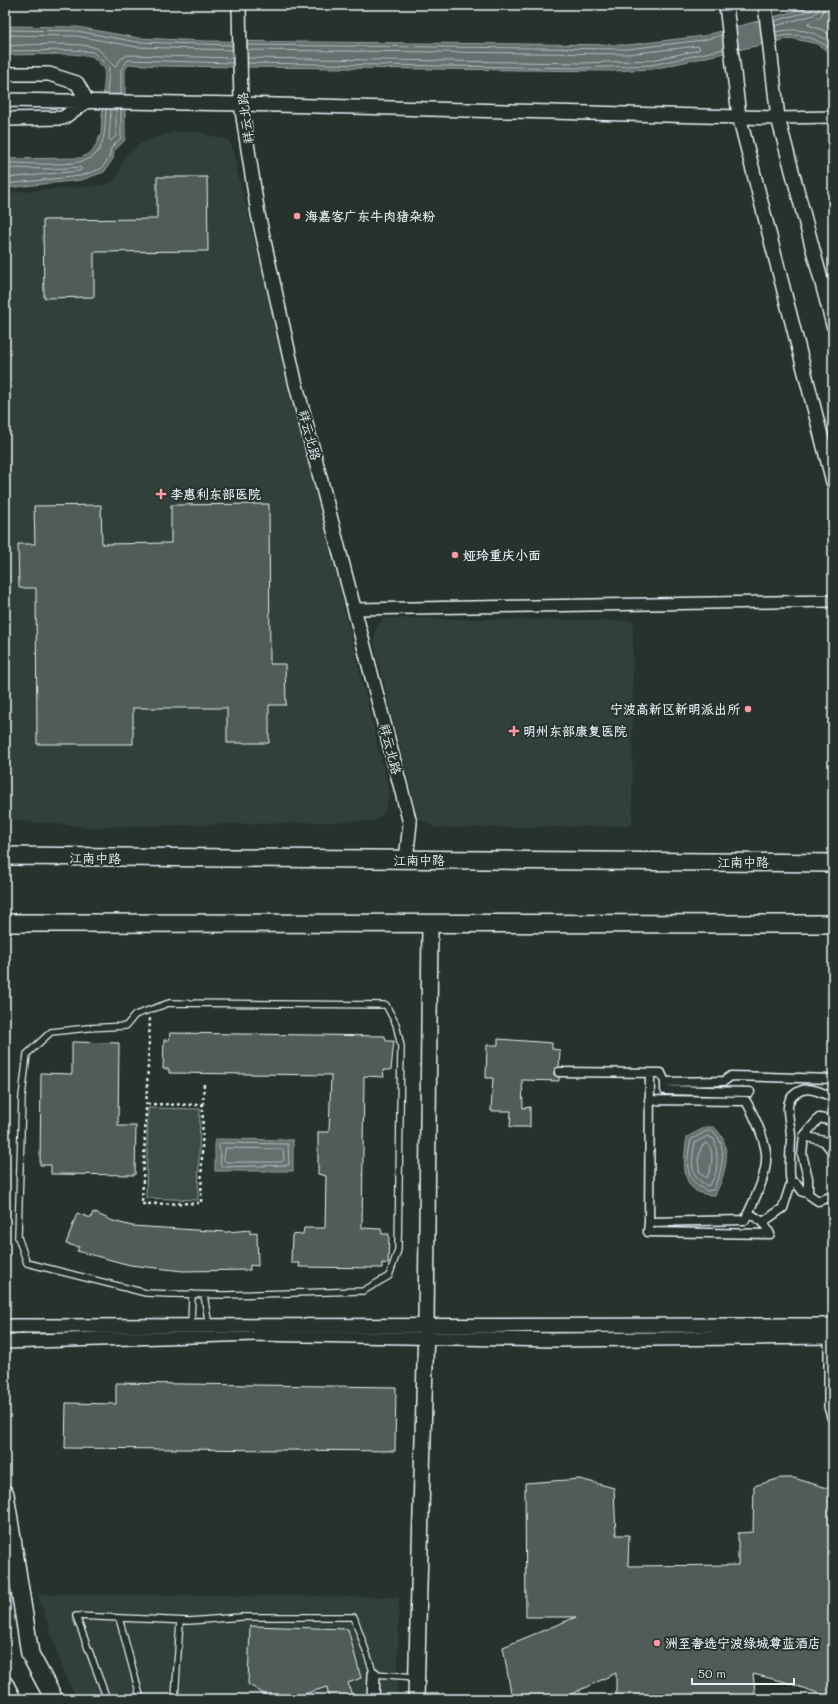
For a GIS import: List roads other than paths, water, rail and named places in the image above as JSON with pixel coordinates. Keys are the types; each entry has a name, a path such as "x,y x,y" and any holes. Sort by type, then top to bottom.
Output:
{"main road":[{"name":"江南中路","path":"5,856 833,863"},
{"path":"5,923 833,924"},
{"path":"416,1699 426,1332 430,923"},
{"path":"5,1494 30,1654 54,1699"},
{"path":"5,1685 12,1699"}],"street":[{"name":"祥云北路","path":"240,5 241,104 258,214 295,381 410,823 406,860"},
{"path":"726,5 739,116 833,482"},
{"path":"765,5 778,118 833,325"},
{"path":"5,74 49,74 77,83 87,101"},
{"path":"5,100 241,104 778,118 833,117"},
{"path":"5,119 63,118 87,101"},
{"path":"355,609 833,601"},
{"path":"559,1072 662,1073 665,1082 665,1090 750,1092"},
{"path":"650,1074 648,1232 770,1234 763,1222 748,1213"},
{"path":"665,1082 724,1081 730,1076 833,1079"},
{"path":"763,1222 783,1208 791,1183 789,1174 791,1122 788,1101 794,1093 806,1090 813,1090 833,1098"},
{"path":"649,1100 746,1101 754,1116 766,1153 765,1169 756,1197 745,1220 649,1222"},
{"path":"833,1121 819,1118 804,1136 802,1154 808,1178 808,1194 818,1201 833,1196"},
{"path":"804,1136 824,1141 831,1150"},
{"path":"791,1183 796,1183 803,1192 808,1192"},
{"path":"5,1326 191,1331 831,1331 830,1407 833,1417"},
{"path":"5,1342 191,1331"},
{"path":"373,1699 374,1674"}],"lane":[{"path":"169,1003 386,1005 396,1024 401,1046 398,1250 389,1276 363,1291 204,1295 192,1294 146,1293 27,1263 18,1237 22,1097 27,1054 51,1032 126,1026 135,1015 169,1003"},
{"path":"191,1331 192,1294"},
{"path":"204,1295 209,1331"},
{"path":"107,1699 76,1616 180,1621 241,1617 354,1617 374,1674 416,1677"},
{"path":"119,1618 141,1699"},
{"path":"175,1699 180,1621"}],"water":[{"path":"817,5 833,5 833,55 817,44 791,38 653,69 612,71 161,66 129,64 125,70 125,140 114,151 113,159 104,172 81,180 5,188 5,159 81,158 93,151 101,134 105,69 92,56 72,54 5,55 5,26 77,27 138,38 204,41 628,45 703,36"},
{"path":"706,1127 714,1127 720,1134 726,1151 725,1169 715,1195 703,1194 695,1190 689,1184 686,1176 685,1157 687,1137"},
{"path":"215,1139 293,1140 293,1171 215,1171"}],"place":[{"name":"海嘉客广东牛肉猪杂粉","path":"297,216"},
{"name":"李惠利东部医院","path":"161,494"},
{"name":"娅玲重庆小面","path":"455,555"},
{"name":"宁波高新区新明派出所","path":"748,709"},
{"name":"明州东部康复医院","path":"514,731"},
{"name":"洲至奢选宁波绿城尊蓝酒店","path":"657,1643"}]}
